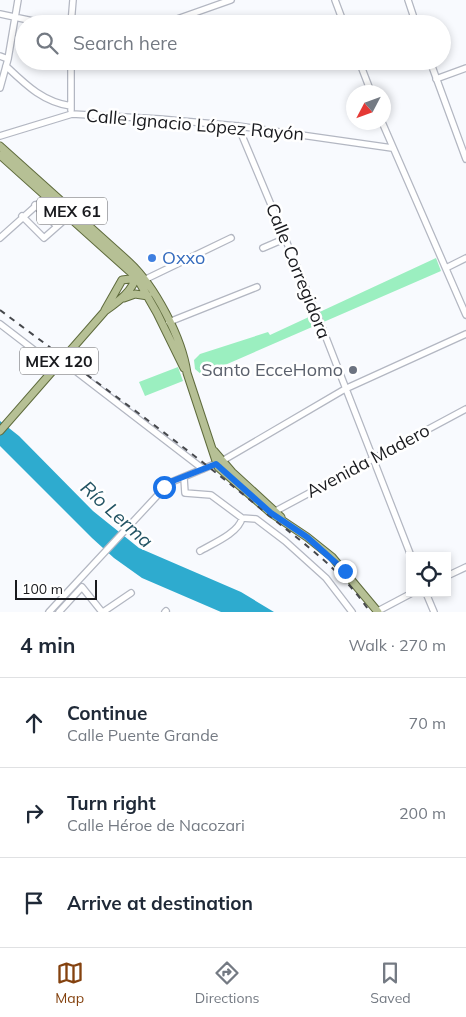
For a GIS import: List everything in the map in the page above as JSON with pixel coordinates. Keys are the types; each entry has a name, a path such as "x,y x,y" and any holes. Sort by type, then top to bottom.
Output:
{"main road":[{"name":"MEX 61","path":"0,146 141,276"},
{"name":"MEX 61","path":"0,155 123,265 141,276"},
{"path":"123,265 122,280 141,276"},
{"path":"141,276 148,296 187,373 219,462 273,512 332,557 378,612"},
{"path":"141,276 169,322 185,360 187,373"},
{"name":"MEX 120","path":"123,298 141,276"},
{"name":"MEX 120","path":"0,431 105,310 122,280"},
{"name":"MEX 120","path":"105,310 123,298 135,294 148,296"}],"street":[{"path":"16,15 18,0"},
{"path":"72,15 73,0"},
{"path":"188,15 231,0"},
{"path":"335,0 341,15"},
{"path":"408,0 413,15"},
{"path":"0,14 15,18 8,59 0,88"},
{"path":"0,56 8,59"},
{"path":"6,66 30,89 55,104 71,106"},
{"path":"436,79 466,68"},
{"path":"71,70 72,114"},
{"path":"361,70 367,85"},
{"path":"433,70 466,159"},
{"name":"Calle Ignacio López Rayón","path":"0,136 72,114 238,126 392,148"},
{"name":"Calle Corregidora","path":"238,126 409,552"},
{"path":"385,130 466,314"},
{"path":"0,238 46,196"},
{"path":"34,205 57,226"},
{"path":"22,216 44,238 68,216"},
{"path":"141,276 231,238"},
{"path":"263,248 284,239"},
{"path":"446,268 466,258"},
{"path":"169,322 257,288"},
{"path":"0,324 47,360 74,369 203,469"},
{"path":"49,612 170,482 184,478 219,462 345,389 466,334"},
{"name":"Avenida Madero","path":"273,512 466,409"},
{"path":"184,478 185,493 211,495 242,518 256,519 284,540 326,578 352,612"},
{"path":"200,551 229,533 239,525 242,518"},
{"path":"451,574 466,567"},
{"path":"59,612 80,587 102,612 131,593"},
{"path":"378,612 406,596"},
{"path":"428,597 434,612"}],"green space":[{"path":"436,258 441,271 202,375 195,369 194,360 200,354 268,332 270,335"},
{"path":"178,367 183,381 145,396 139,382"}],"water":[{"path":"0,421 19,436 93,511 139,548 241,592 274,612 221,612 142,578 114,558 92,538 0,446"}],"railway":[{"path":"0,310 168,435 308,547 335,570 370,612"}],"place":[{"name":"Oxxo","path":"152,258"},
{"name":"Santo EcceHomo","path":"353,370"}],"route":[{"path":"164,487 170,482 216,464 221,471 271,513 307,537 332,557 345,571"}],"water label":[{"name":"Río Lerma","path":"117,514"}]}
